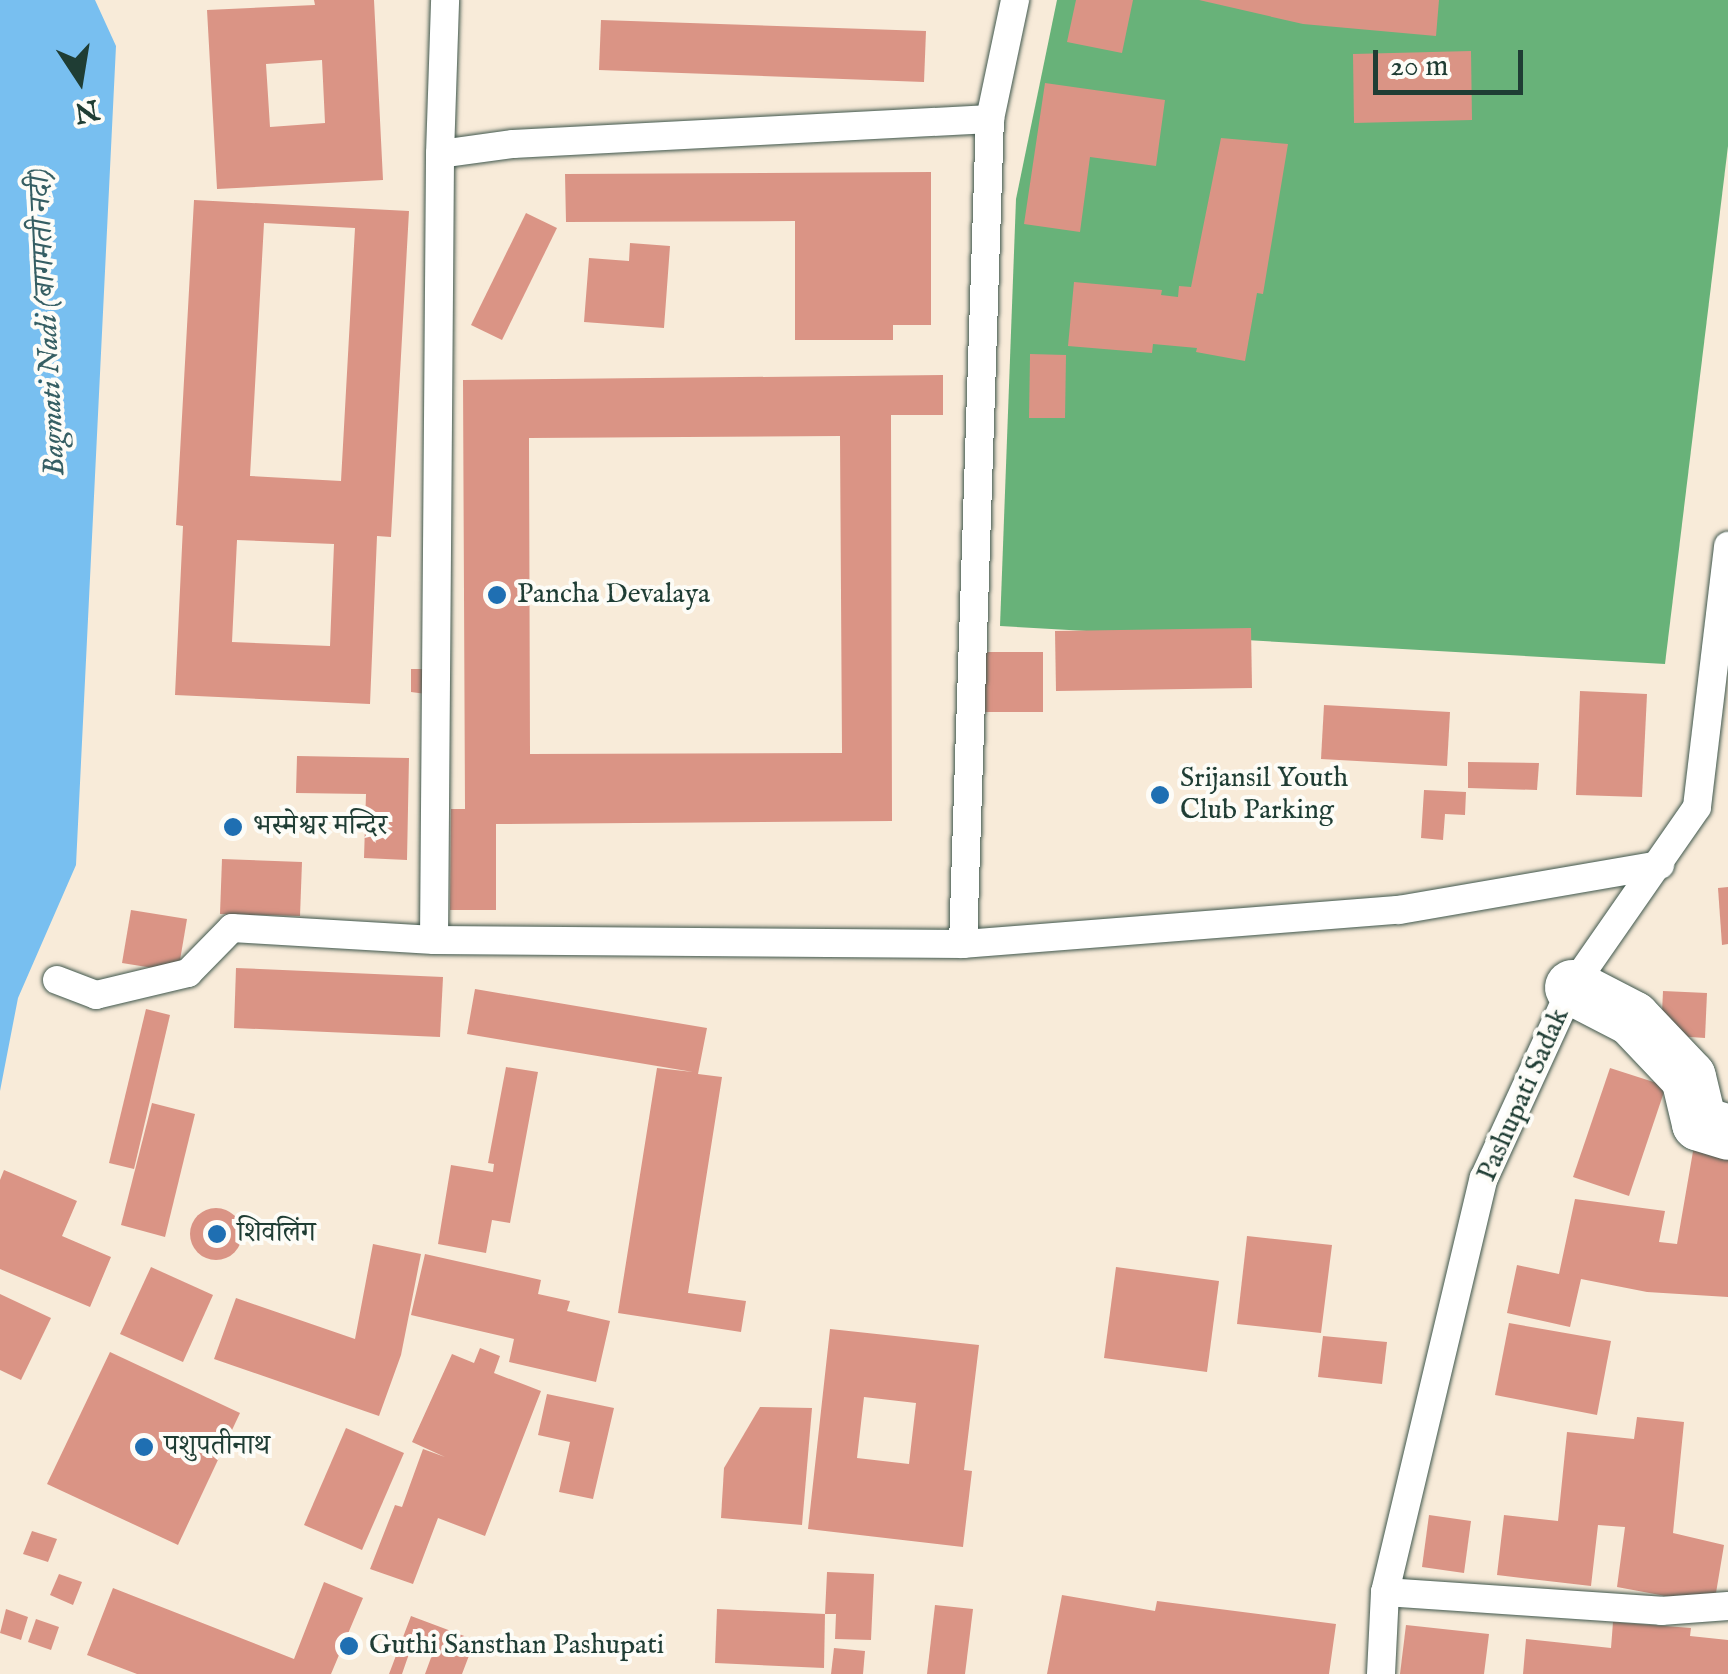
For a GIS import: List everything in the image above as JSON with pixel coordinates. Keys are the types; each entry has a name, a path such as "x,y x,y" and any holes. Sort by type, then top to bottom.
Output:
{"street":[{"path":"1572,987 1632,1018 1688,1076 1699,1123 1728,1132"}],"lane":[{"path":"434,940 440,154 445,0"},
{"path":"963,944 990,119 1015,0"},
{"path":"440,154 513,144 990,119"},
{"name":"Pashupati Sadak","path":"1380,1674 1386,1592 1484,1178 1572,987 1660,865 1696,807 1728,546"},
{"path":"57,980 96,995 188,974 232,928 434,940 963,944 1399,910 1660,865"},
{"path":"1386,1592 1661,1611 1728,1606"}],"green space":[{"path":"1057,0 1728,0 1728,146 1665,664 1000,626 1016,199"}],"water":[{"name":"Bagmati Nadi (बागमती नदी)","path":"0,0 95,0 116,46 76,865 18,998 0,1091"}],"building":[{"path":"314,0 374,0 383,180 217,189 207,10 315,5","holes":["322,60 325,123 270,127 266,64"]},
{"path":"1076,0 1133,0 1122,53 1067,42"},
{"path":"1199,0 1439,0 1436,36 1303,24"},
{"path":"601,20 926,31 924,82 599,70"},
{"path":"1471,51 1472,120 1354,123 1353,54"},
{"path":"1045,83 1165,100 1156,166 1090,157 1080,232 1024,224"},
{"path":"1221,138 1288,144 1263,294 1257,293 1245,361 1196,352 1197,348 1153,344 1152,353 1068,346 1074,282 1162,290 1161,295 1178,297 1179,286 1191,287"},
{"path":"931,172 931,325 893,325 893,340 795,340 795,221 566,222 565,174"},
{"path":"194,200 409,211 391,537 377,536 370,704 175,695 183,526 176,525","holes":["264,223 355,228 341,481 250,476","237,540 334,544 330,646 232,642"]},
{"path":"526,213 557,228 502,340 471,325"},
{"path":"630,243 670,246 664,328 584,322 589,258 629,261"},
{"path":"1030,354 1066,355 1065,418 1029,418"},
{"name":"Pancha Devalaya","path":"943,375 943,415 891,415 892,821 496,824 496,910 450,910 451,809 465,809 463,380","holes":["840,436 842,753 530,754 529,438"]},
{"path":"1251,628 1252,688 1056,691 1055,631"},
{"path":"979,652 1043,652 1043,712 978,712"},
{"path":"411,669 427,669 426,694 411,692"},
{"path":"1580,691 1647,694 1642,797 1576,795"},
{"path":"1324,705 1450,712 1447,766 1321,759"},
{"path":"297,756 409,758 407,860 364,858 366,794 296,793"},
{"path":"1468,762 1539,763 1537,790 1468,788"},
{"path":"1424,790 1466,792 1465,815 1445,814 1443,840 1421,838"},
{"path":"222,859 302,862 300,916 220,914"},
{"path":"1728,887 1728,944 1722,945 1718,888"},
{"path":"131,910 187,919 178,972 122,963"},
{"path":"236,968 443,977 440,1037 234,1028"},
{"path":"475,989 707,1028 698,1074 722,1077 688,1293 746,1301 741,1332 618,1313 657,1068 693,1072 467,1034"},
{"path":"1663,991 1707,993 1705,1038 1661,1035"},
{"path":"146,1009 170,1015 134,1169 109,1163"},
{"path":"506,1067 538,1072 510,1223 492,1220 486,1253 438,1244 451,1165 493,1172 494,1164 488,1163"},
{"path":"1610,1068 1666,1086 1629,1196 1573,1177"},
{"path":"152,1103 195,1114 165,1237 121,1225"},
{"path":"1696,1134 1728,1142 1728,1297 1647,1292 1581,1279 1570,1327 1507,1313 1517,1265 1559,1274 1575,1199 1665,1211 1659,1242 1677,1244"},
{"path":"4,1170 77,1201 62,1236 111,1257 90,1307 0,1269 0,1180"},
{"path":"216,1208 234,1216 242,1234 234,1252 216,1260 198,1252 190,1234 198,1216"},
{"path":"1247,1236 1332,1245 1321,1333 1237,1324"},
{"path":"373,1244 421,1254 401,1355 379,1416 214,1359 236,1298 355,1339"},
{"path":"425,1254 541,1280 538,1294 570,1301 567,1311 610,1321 596,1382 509,1362 514,1339 411,1315"},
{"path":"151,1267 213,1295 183,1362 120,1334"},
{"path":"1116,1267 1219,1281 1207,1372 1104,1358"},
{"path":"0,1294 51,1318 21,1380 0,1370"},
{"path":"1509,1323 1611,1341 1597,1415 1495,1395"},
{"path":"830,1329 979,1345 964,1470 972,1471 963,1547 808,1529","holes":["864,1397 916,1403 909,1464 857,1458"]},
{"path":"1323,1336 1387,1342 1382,1384 1318,1377"},
{"path":"480,1348 500,1356 494,1373 541,1391 485,1536 438,1518 413,1584 370,1569 395,1505 402,1507 423,1449 445,1457 412,1442 452,1354 474,1363"},
{"name":"पशुपतीनाथ","path":"110,1352 240,1413 178,1545 47,1484"},
{"path":"547,1394 614,1408 593,1499 559,1492 570,1442 538,1435"},
{"path":"760,1407 812,1408 802,1525 721,1518 724,1468"},
{"path":"1637,1417 1684,1422 1673,1533 1724,1545 1714,1605 1617,1587 1625,1527 1598,1525 1591,1586 1497,1575 1504,1515 1558,1521 1567,1432 1634,1439"},
{"path":"346,1428 404,1453 362,1550 304,1525"},
{"path":"1429,1515 1471,1521 1464,1573 1422,1567"},
{"path":"32,1531 57,1539 48,1562 23,1554"},
{"path":"827,1572 874,1574 871,1640 835,1639 836,1614 825,1614"},
{"path":"59,1574 82,1582 73,1605 50,1595"},
{"path":"324,1582 363,1598 331,1674 137,1674 87,1655 113,1588 294,1659"},
{"path":"1062,1595 1155,1611 1157,1601 1336,1624 1329,1674 1047,1674"},
{"path":"935,1605 973,1609 965,1674 927,1674"},
{"path":"6,1609 28,1617 21,1640 0,1633"},
{"path":"717,1609 825,1614 824,1668 715,1663"},
{"path":"411,1616 475,1640 462,1674 425,1674 432,1655 411,1648 402,1674 389,1674"},
{"path":"36,1619 59,1627 51,1650 28,1642"},
{"path":"1613,1622 1691,1628 1690,1636 1728,1640 1728,1674 1523,1674 1526,1639 1611,1648"},
{"path":"1406,1625 1489,1634 1484,1674 1400,1674"},
{"path":"834,1648 865,1651 863,1674 831,1674"}],"place":[{"name":"Pancha Devalaya","path":"497,595"},
{"name":"Srijansil Youth Club Parking","path":"1160,795"},
{"name":"भस्मेश्वर मन्दिर","path":"233,827"},
{"name":"शिवलिंग","path":"217,1234"},
{"name":"पशुपतीनाथ","path":"144,1447"},
{"name":"Guthi Sansthan Pashupati","path":"349,1646"}]}
